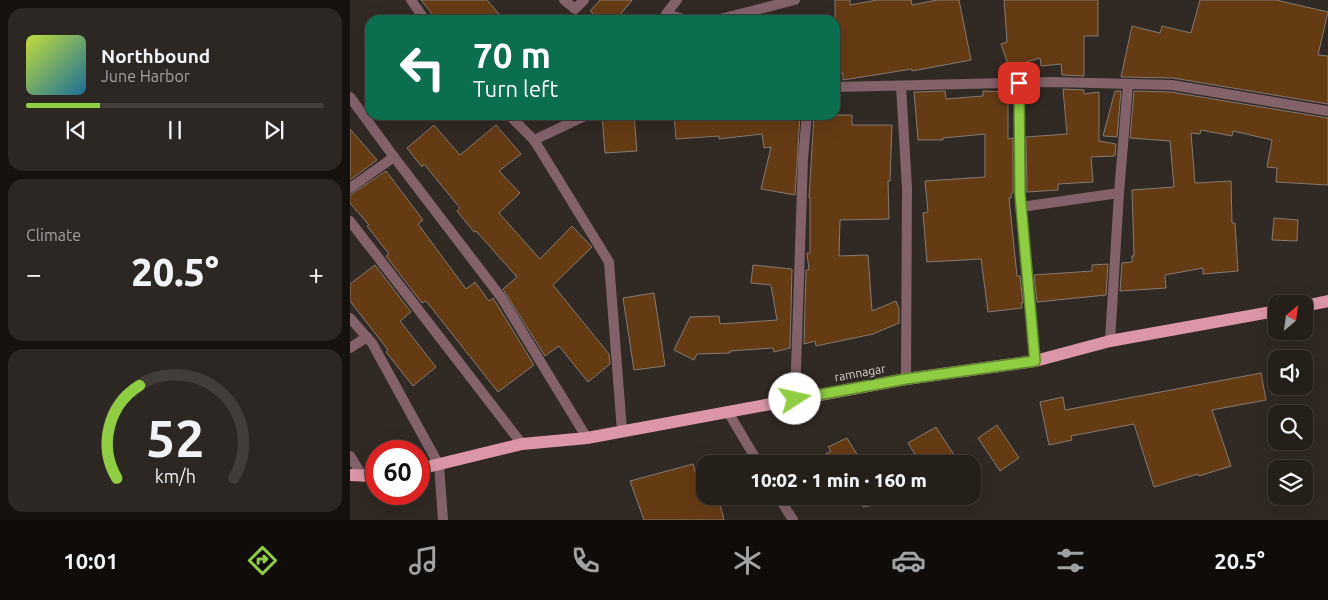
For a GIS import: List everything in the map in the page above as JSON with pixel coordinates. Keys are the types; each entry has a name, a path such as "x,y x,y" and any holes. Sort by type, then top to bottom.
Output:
{"main road":[{"path":"1313,304 1328,301"},
{"name":"ramnagar","path":"430,467 522,444 587,438 906,379 1035,361 1110,341 1268,312"}],"street":[{"path":"411,0 422,15"},
{"path":"564,0 575,9 584,0"},
{"path":"670,15 666,14 677,0"},
{"path":"736,15 795,0"},
{"path":"1019,83 1021,207 1035,361"},
{"path":"840,87 1019,83 1172,85 1328,111"},
{"path":"1110,341 1128,84"},
{"path":"901,86 907,188 906,379"},
{"path":"350,97 365,117"},
{"path":"367,120 501,297 587,438"},
{"path":"514,120 534,140 609,262 622,431"},
{"path":"534,140 576,120"},
{"path":"795,399 803,158 807,120"},
{"path":"350,188 394,157"},
{"path":"1021,207 1119,193"},
{"path":"350,221 522,444"},
{"path":"350,318 372,343 439,465 443,520"},
{"path":"350,348 367,338"},
{"path":"728,412 754,455"},
{"path":"350,456 356,476"},
{"path":"783,505 792,520"}],"building":[{"path":"421,0 487,0 500,15 433,15"},
{"path":"600,0 632,0 620,15 595,15 590,11"},
{"path":"835,0 850,0 850,5 877,0 911,0 912,5 937,0 959,0 971,60 912,71 912,69 843,80 843,73 840,73 840,15 835,15"},
{"path":"1004,0 1098,0 1098,36 1084,36 1084,76 1062,75 1061,64 1041,66 1040,58 1009,67 1001,44 1007,42"},
{"path":"1200,0 1276,0 1328,12 1318,55 1328,56 1328,104 1173,78 1121,77 1132,26 1160,33 1162,26 1191,33"},
{"path":"1063,89 1084,90 1084,94 1099,92 1099,141 1116,144 1115,156 1091,157 1093,182 1058,184 1058,190 1027,192 1026,137 1067,134"},
{"path":"945,91 946,99 983,96 983,91 1008,92 1008,139 1013,138 1013,193 1011,198 1009,198 1017,276 1020,276 1022,308 988,312 981,259 927,262 923,213 928,212 925,181 985,177 985,134 943,138 943,140 918,140 914,92"},
{"path":"1115,91 1121,91 1117,137 1103,136"},
{"path":"1134,91 1171,92 1328,118 1328,185 1276,182 1277,168 1267,167 1272,140 1233,131 1232,136 1201,130 1200,134 1191,133 1195,183 1231,181 1232,223 1235,223 1238,271 1203,274 1203,268 1165,275 1166,288 1120,291 1122,263 1132,262 1132,256 1134,256 1132,190 1174,187 1170,141 1130,138"},
{"path":"840,115 852,115 852,125 892,125 890,181 888,181 889,219 840,220 839,256 868,255 872,311 896,301 899,309 899,323 873,334 816,346 815,341 804,344 806,270 809,270 807,253 810,253 809,198 814,120 840,120"},
{"path":"602,120 634,120 637,151 605,153"},
{"path":"674,120 800,120 795,195 761,189 771,147 764,148 762,134 719,139 719,136 676,139"},
{"path":"434,125 460,155 496,125 521,154 499,171 520,193 499,213 540,259 572,226 592,247 553,285 609,354 610,364 588,382 559,346 545,356 503,289 517,277 476,231 474,232 457,211 460,208 424,164 422,167 407,148"},
{"path":"350,129 377,160 350,180"},
{"path":"386,171 423,220 418,224 466,289 475,282 489,301 493,298 534,365 498,392 426,301 422,303 386,256 389,254 367,226 369,225 350,203 350,195"},
{"path":"1274,218 1298,220 1297,241 1272,240"},
{"path":"1108,264 1106,295 1037,302 1034,275 1092,271 1092,265"},
{"path":"375,265 411,312 400,321 436,367 413,386 350,301 350,284"},
{"path":"753,265 792,269 790,348 774,352 773,348 730,351 730,353 697,354 694,360 674,350 690,317 719,316 720,324 777,320 771,285 751,283"},
{"path":"654,293 665,366 634,370 623,298"},
{"path":"1261,373 1266,400 1212,410 1231,466 1154,487 1134,424 1071,436 1072,440 1049,445 1040,402 1063,397 1065,410"},
{"path":"997,425 1019,458 1000,471 978,438"},
{"path":"936,427 954,455 915,455 908,443"},
{"path":"847,438 857,455 824,455 831,451 828,447"},
{"path":"693,464 696,475 696,505 720,505 724,520 644,520 630,481"}],"route":[{"path":"795,399 906,379 1035,361 1020,194 1019,83"}]}
